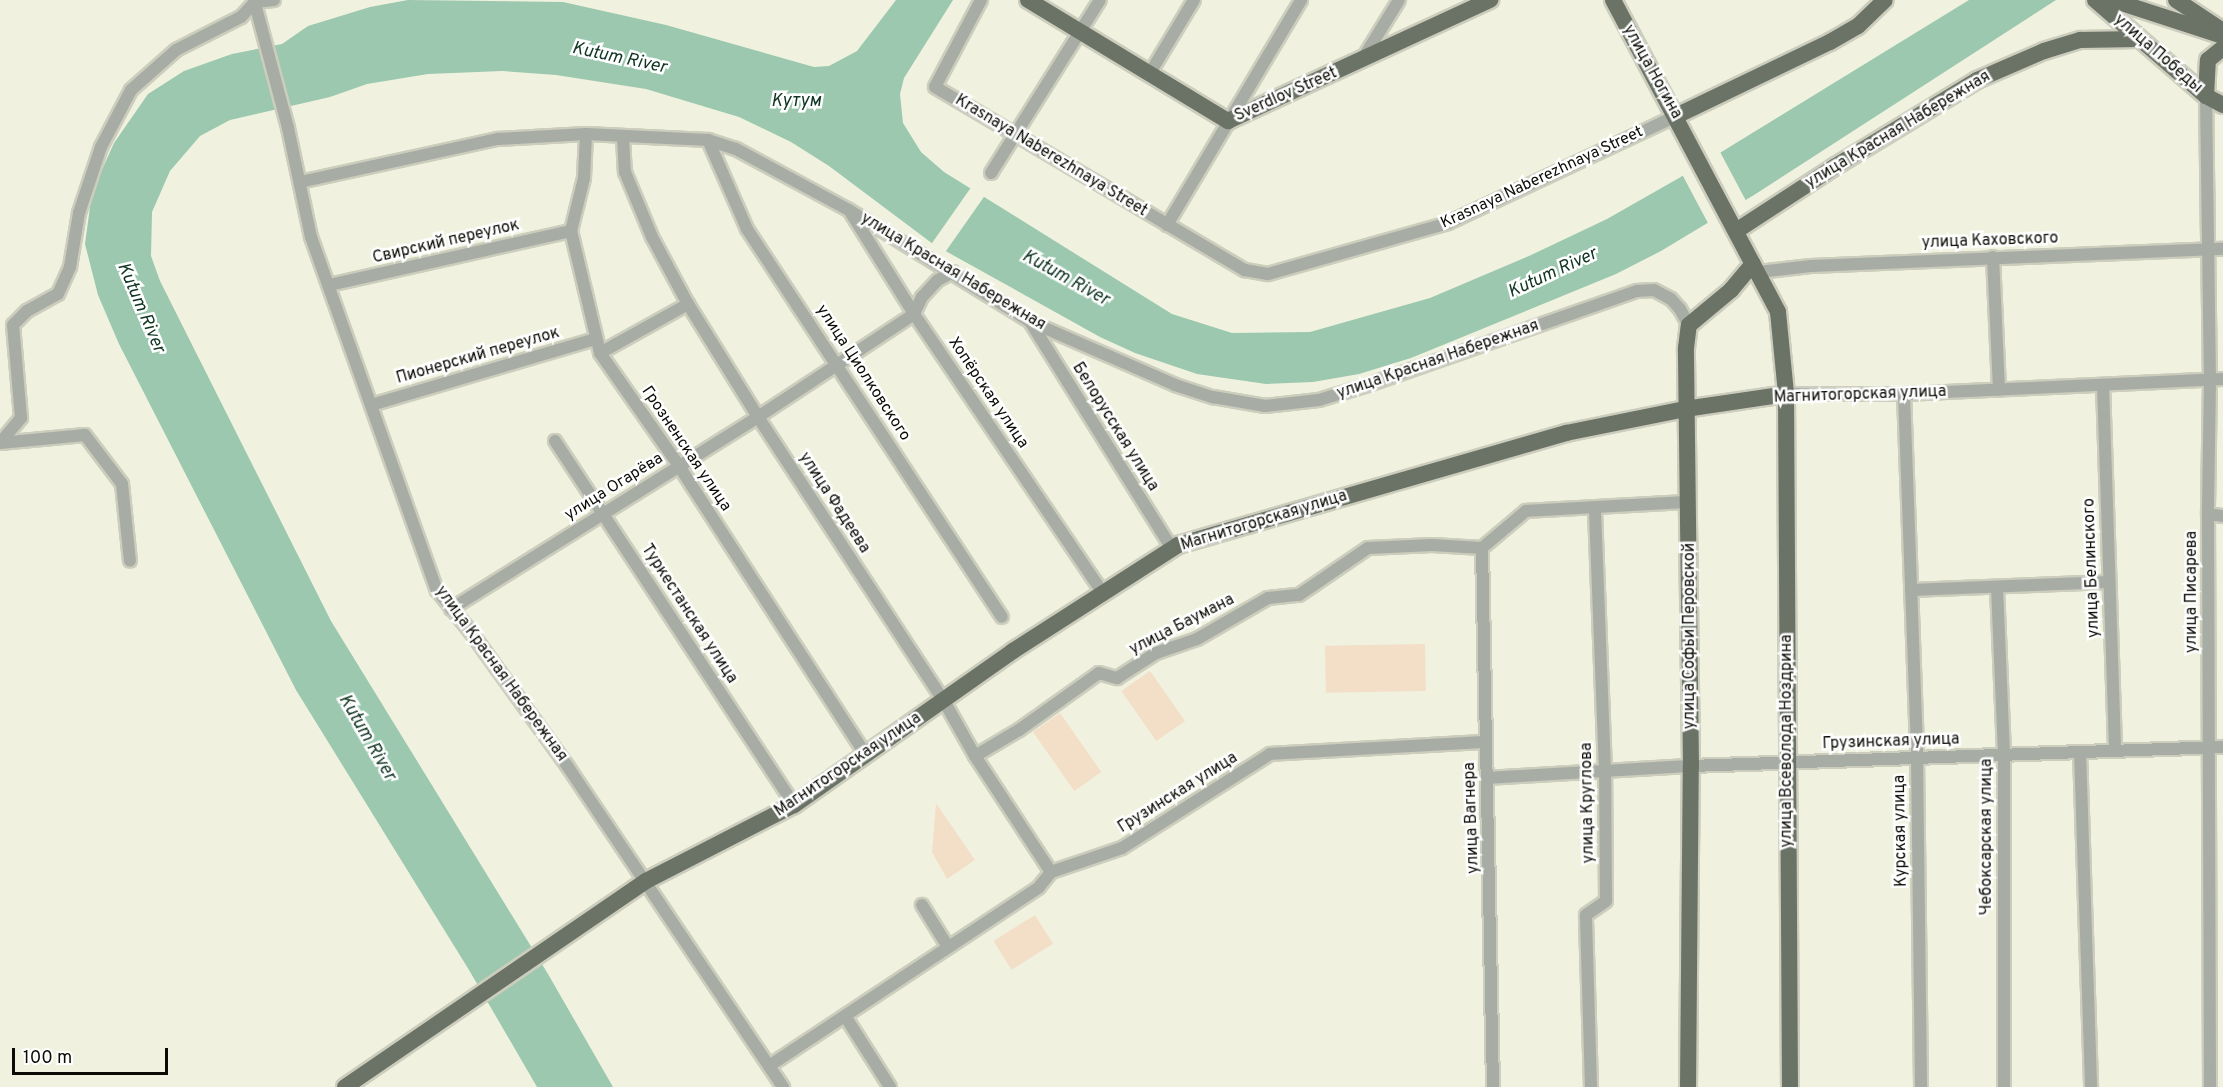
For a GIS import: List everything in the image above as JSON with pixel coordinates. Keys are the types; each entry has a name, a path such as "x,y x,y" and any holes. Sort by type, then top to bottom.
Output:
{"main road":[{"name":"Sverdlov Street","path":"1028,0 1228,121 1490,0"},
{"name":"улица Ногина","path":"1613,0 1733,224"},
{"name":"Krasnaya Naberezhnaya Street","path":"1677,116 1830,42 1858,26 1884,0"},
{"name":"улица Победы","path":"2095,0 2206,96 2223,105"},
{"name":"улица Победы","path":"2112,0 2223,36"},
{"path":"2176,0 2223,31"},
{"name":"улица Красная Набережная","path":"1733,224 1834,167 1977,80 2044,51 2080,40 2138,39"},
{"path":"2206,96 2208,60 2223,48"},
{"path":"1689,325 1756,268 1733,224"},
{"name":"улица Всеволода Ноздрина","path":"1756,268 1778,312 1786,394 1786,762 1790,1087"},
{"name":"улица Софьи Перовской","path":"1688,1087 1691,766 1689,502 1685,409 1686,348 1689,325"},
{"name":"Магнитогорская улица","path":"345,1087 565,934 646,881 794,805 865,753 1103,592 1172,549 1566,433 1685,409 1786,394"}],"street":[{"path":"0,443 21,418 13,325 27,312 58,294 70,267 79,213 101,147 131,90 176,50 241,17 255,1 274,0"},
{"name":"Krasnaya Naberezhnaya Street","path":"981,0 934,87 1245,270 1268,274 1448,224 1677,116"},
{"path":"991,173 1082,32 1100,0"},
{"path":"1150,73 1194,0"},
{"path":"1167,225 1301,0"},
{"path":"1362,60 1400,0"},
{"name":"улица Красная Набережная","path":"255,1 288,128 311,237 437,590 504,677 646,881 783,1087"},
{"name":"улица Писарева","path":"2206,96 2210,380 2208,514 2210,1087"},
{"name":"улица Красная Набережная","path":"300,182 498,140 586,134 708,140 736,148 849,210 953,272 1030,322 1175,385 1213,398 1265,406 1319,400 1368,386 1637,291 1654,290 1671,299 1689,325"},
{"name":"Грозненская улица","path":"586,134 584,178 571,231 600,353 679,466 865,753"},
{"name":"улица Фадеева","path":"623,137 625,172 652,237 688,304 758,417 944,701 975,756 1052,872"},
{"name":"улица Циолковского","path":"708,140 747,229 838,364 1002,617"},
{"name":"Хопёрская улица","path":"849,210 914,314 1103,592"},
{"name":"Свирский переулок","path":"329,285 571,231"},
{"name":"улица Каховского","path":"1756,268 2223,249"},
{"path":"1993,257 1999,390"},
{"path":"914,314 922,297 938,280 953,272"},
{"path":"600,353 688,304"},
{"name":"улица Огарёва","path":"451,609 758,417 914,314"},
{"name":"Белорусская улица","path":"1030,322 1172,549"},
{"name":"Пионерский переулок","path":"371,405 595,339"},
{"name":"Магнитогорская улица","path":"1786,394 1904,394 2223,380"},
{"name":"улица Белинского","path":"2103,385 2115,751"},
{"name":"Курская улица","path":"1904,394 1917,758 1921,1087"},
{"path":"0,443 85,435 122,484 130,561"},
{"name":"Туркестанская улица","path":"555,441 794,805"},
{"path":"1482,548 1526,512 1689,502"},
{"name":"улица Круглова","path":"1591,1087 1586,915 1606,901 1605,771 1595,508"},
{"path":"2208,514 2223,516"},
{"name":"улица Баумана","path":"975,756 1018,730 1100,673 1117,678 1156,653 1197,639 1268,598 1299,595 1368,548 1431,545 1482,548"},
{"name":"улица Вагнера","path":"1482,548 1493,1087"},
{"path":"1911,590 2109,582"},
{"name":"Чебоксарская улица","path":"1997,587 2004,754 2004,1087"},
{"name":"Грузинская улица","path":"769,1066 1039,887 1052,872 1122,848 1270,754 1486,742"},
{"name":"Грузинская улица","path":"1488,777 1786,762 2223,747"},
{"path":"2080,752 2091,1087"},
{"path":"922,905 948,947"},
{"path":"845,1016 890,1087"}],"shaded area":[{"path":"1425,644 1426,691 1326,693 1325,646"},
{"path":"1150,671 1185,721 1156,741 1121,691"},
{"path":"1060,713 1101,772 1074,791 1033,732"},
{"path":"936,803 975,860 947,879 932,852"},
{"path":"1035,915 1053,944 1011,970 993,941"}],"water":[{"name":"Кутум","path":"408,0 563,2 666,25 814,67 829,66 857,51 896,0 953,0 904,78 900,94 903,123 921,152 944,172 1172,314 1232,333 1310,332 1430,298 1529,256 1607,219 1679,178 1969,0 2056,0 1754,195 1661,251 1616,274 1411,358 1359,374 1313,382 1266,384 1197,374 1135,353 1100,337 933,244 829,166 791,142 739,117 646,89 556,75 502,71 428,74 367,84 330,97 230,120 200,136 170,171 152,212 151,256 160,281 331,621 548,974 613,1087 537,1087 469,970 296,690 119,344 98,295 85,244 92,192 114,143 148,94 184,71 232,54 282,44 308,26 370,7"}],"pier":[{"path":"1719,150 1747,203 1708,224 1680,171"},
{"path":"972,186 985,195 943,255 930,246"}],"water label":[{"name":"Kutum River","path":"619,59"},
{"name":"Kutum River","path":"1553,274"},
{"name":"Kutum River","path":"1065,279"},
{"name":"Kutum River","path":"140,308"},
{"name":"Kutum River","path":"366,738"}]}
